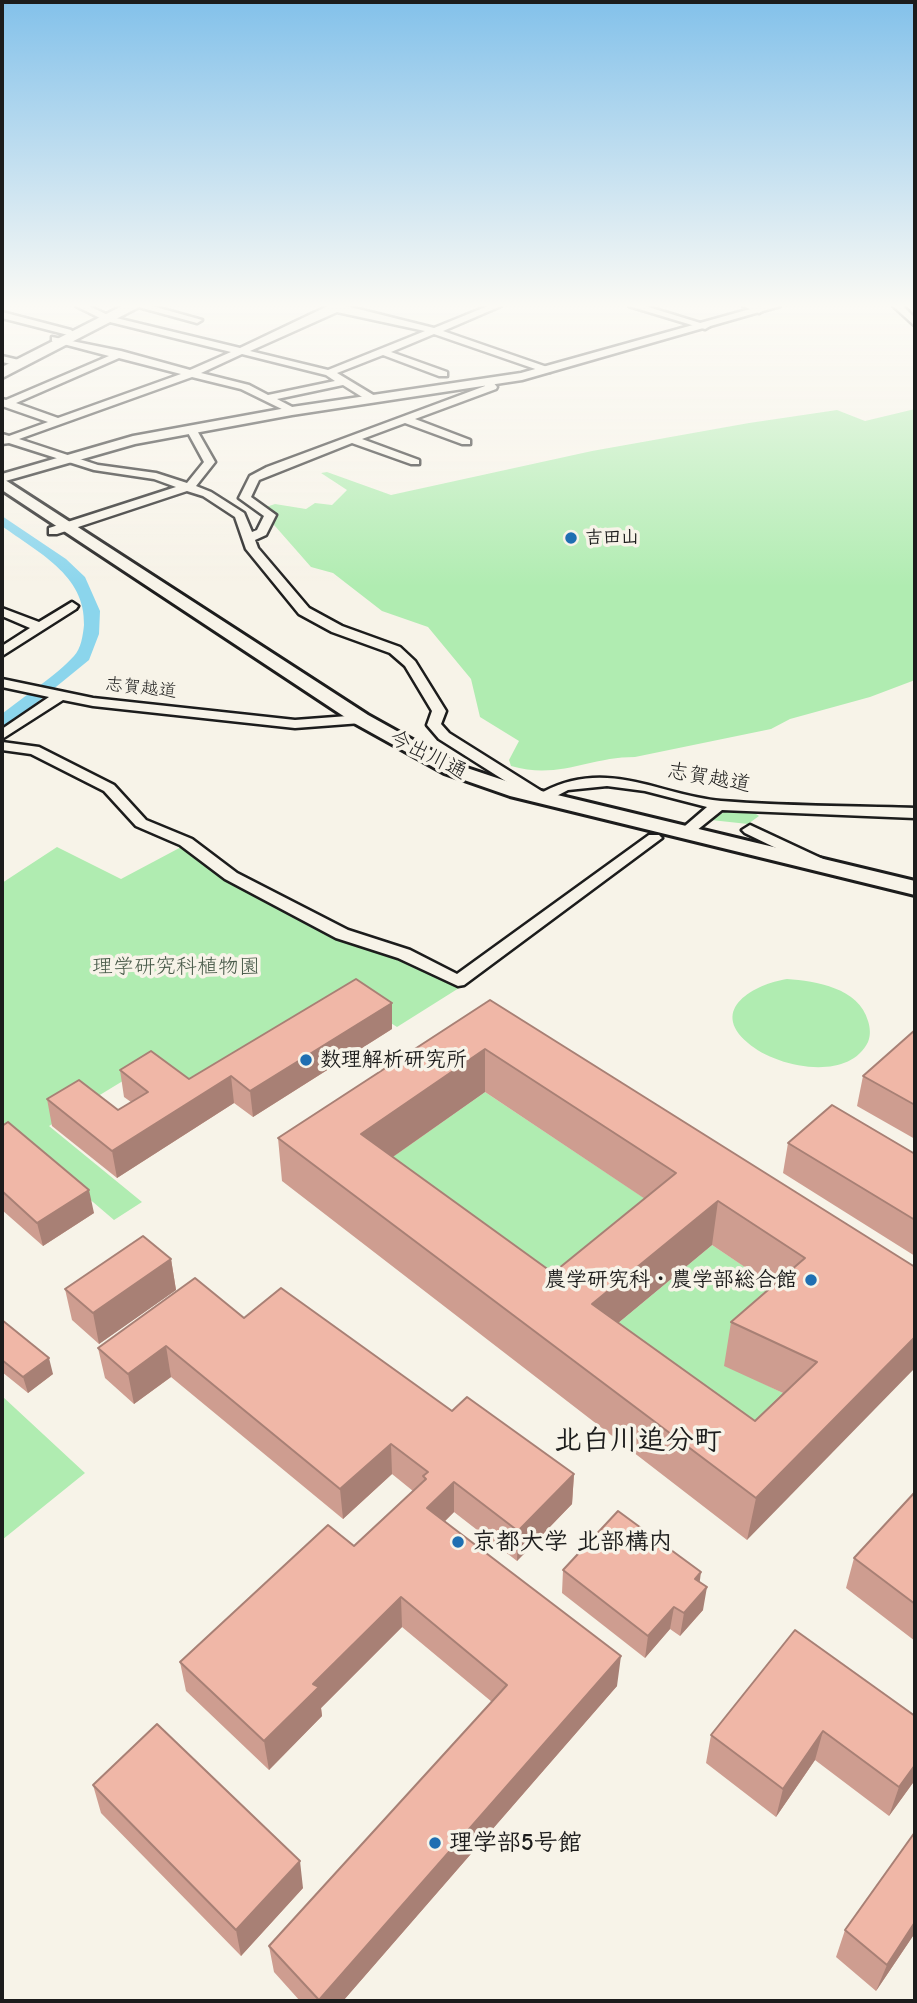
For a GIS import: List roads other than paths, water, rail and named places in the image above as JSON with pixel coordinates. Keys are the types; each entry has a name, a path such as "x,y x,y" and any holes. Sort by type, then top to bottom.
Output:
{"main road":[{"name":"今出川通","path":"3,487 338,721 411,766 457,788 518,806 915,903"},
{"name":"今出川通","path":"61,529 361,719 451,769 483,782 542,798 915,888"}],"street":[{"path":"4,439 120,399"},
{"path":"271,399 292,411"},
{"path":"3,487 64,459 133,440 362,399"},
{"path":"247,539 262,532 270,515 245,498 254,478 271,469 460,399"},
{"path":"4,403 59,422"},
{"path":"407,420 466,442"},
{"path":"61,529 191,486 209,462 191,429"},
{"path":"4,439 98,468 156,476 191,486 240,515 247,539 267,569 304,611 337,629 395,650 410,664 439,711 435,725 444,737 522,782 542,798"},
{"path":"352,439 415,462"},
{"path":"2,652 72,606"},
{"path":"2,612 40,627"},
{"name":"志賀越道","path":"2,683 59,696 121,705 295,724 361,719"},
{"path":"2,735 59,696"},
{"path":"2,746 34,750 109,788 141,823 186,842 231,876 342,934 404,954 458,981 654,838"},
{"name":"志賀越道","path":"542,798 565,786 607,782 645,787 718,805 915,813"},
{"path":"686,832 718,805"},
{"path":"733,843 776,808"},
{"path":"750,830 825,866"}],"waterway":[{"path":"2,520 61,562 80,580 92,611 91,634 83,657 2,722"}],"place":[{"name":"吉田山","path":"571,538"},
{"name":"数理解析研究所","path":"306,1060"},
{"name":"農学研究科・農学部総合館","path":"811,1280"},
{"name":"京都大学 北部構内","path":"458,1542"},
{"name":"理学部5号館","path":"435,1843"}],"district":[{"name":"北白川追分町","path":"638,1441"}],"park label":[{"name":"理学研究科植物園","path":"176,967"}]}
